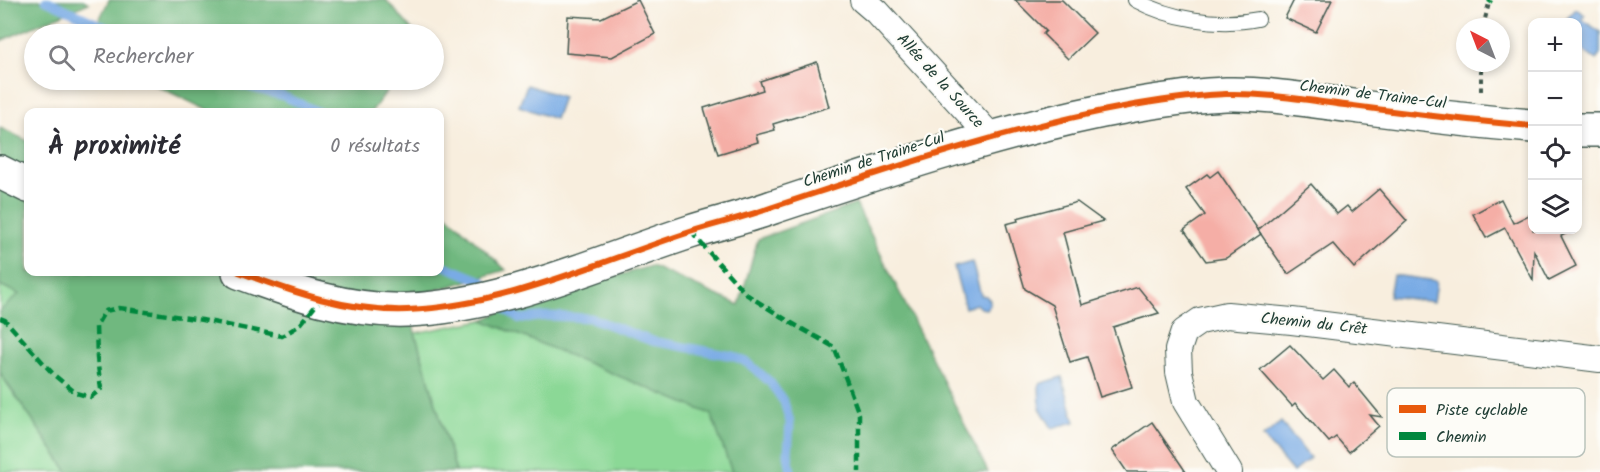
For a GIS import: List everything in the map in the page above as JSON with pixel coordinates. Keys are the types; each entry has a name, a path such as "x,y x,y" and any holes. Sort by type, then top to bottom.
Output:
{"street":[{"name":"Allée de la Source","path":"863,0 877,12 991,137"},
{"name":"Chemin de Traine-Cul","path":"249,276 283,289 367,308 406,310 459,305 524,289 691,232 991,137 1130,106 1189,96 1269,95 1443,118 1528,126"},
{"path":"1582,130 1600,130"},
{"path":"0,172 24,184"},
{"name":"Chemin du Crêt","path":"1229,472 1186,402 1179,372 1178,350 1184,333 1200,321 1227,315 1292,321 1600,359"}],"lane":[{"path":"1135,0 1172,15 1214,21 1244,22 1258,19"}],"path":[{"path":"1485,18 1489,3"}],"green space":[{"path":"0,0 83,0 89,3 40,24 24,24 24,31 0,41"},
{"path":"109,0 386,0 407,24 97,24"},
{"path":"166,90 388,90 374,108 203,108"},
{"path":"0,128 24,139 24,276 444,276 444,212 506,270 409,298 415,333 456,472 68,472 0,373 0,311 19,294 0,285"},
{"path":"856,204 988,472 732,472 711,414 483,320 517,304 651,266 739,305 758,239"},
{"path":"0,285 20,294 0,311"},
{"path":"483,320 711,414 732,472 456,472 415,333"},
{"path":"0,373 68,472 0,472"}],"water":[{"path":"1576,9 1585,15 1582,19 1568,18"},
{"path":"1582,19 1600,32 1600,54 1596,60 1582,50"},
{"path":"527,85 563,97 555,119 519,106"},
{"path":"972,262 981,295 990,300 986,309 976,304 965,308 954,267"},
{"path":"1393,275 1437,281 1434,302 1389,296"},
{"path":"1062,377 1075,422 1052,428 1040,408 1039,384"},
{"path":"1281,422 1310,458 1293,472 1263,437"}],"building":[{"path":"638,0 655,34 612,57 566,53 568,16 601,18"},
{"path":"1015,0 1062,0 1095,33 1068,59 1043,34 1046,31"},
{"path":"1294,0 1332,0 1316,32 1285,18"},
{"path":"817,62 829,107 773,124 775,130 756,135 758,142 718,154 704,108 763,90 760,81"},
{"path":"1218,171 1261,234 1226,258 1206,261 1184,230 1205,215 1186,189 1207,174 1210,177"},
{"path":"1311,184 1337,214 1347,206 1352,212 1379,189 1407,221 1354,268 1333,244 1288,274 1258,230"},
{"path":"1501,199 1513,223 1528,216 1528,234 1565,234 1561,236 1576,266 1549,280 1534,251 1533,280 1505,228 1486,238 1473,214"},
{"path":"1077,202 1103,221 1063,232 1082,305 1138,287 1159,313 1113,327 1132,387 1100,397 1087,357 1070,362 1052,305 1025,289 1006,224 1018,221 1017,218"},
{"path":"1290,345 1323,380 1334,370 1349,387 1354,383 1382,417 1370,415 1379,426 1349,452 1336,437 1329,442 1295,403 1292,406 1260,370"},
{"path":"1152,422 1186,472 1127,472 1112,450"}],"waterway":[{"path":"46,0 98,24"},
{"path":"260,90 283,96 310,108"},
{"path":"444,266 482,281 490,290"},
{"path":"501,303 520,319 549,316 591,318 652,341 733,356 748,363 770,382 784,402 790,422 788,454 791,472"}],"marked path":[{"path":"691,232 746,294 834,347 859,414 859,472"},
{"path":"0,318 5,320 54,375 76,393 91,397 101,389 96,326 105,311 119,308 202,320 282,336 300,325 321,299"}],"cycle path":[{"path":"250,276 321,299 364,308 407,310 444,307 551,281 690,232 997,137 1088,114 1191,97 1226,94 1274,96 1528,126"}]}
